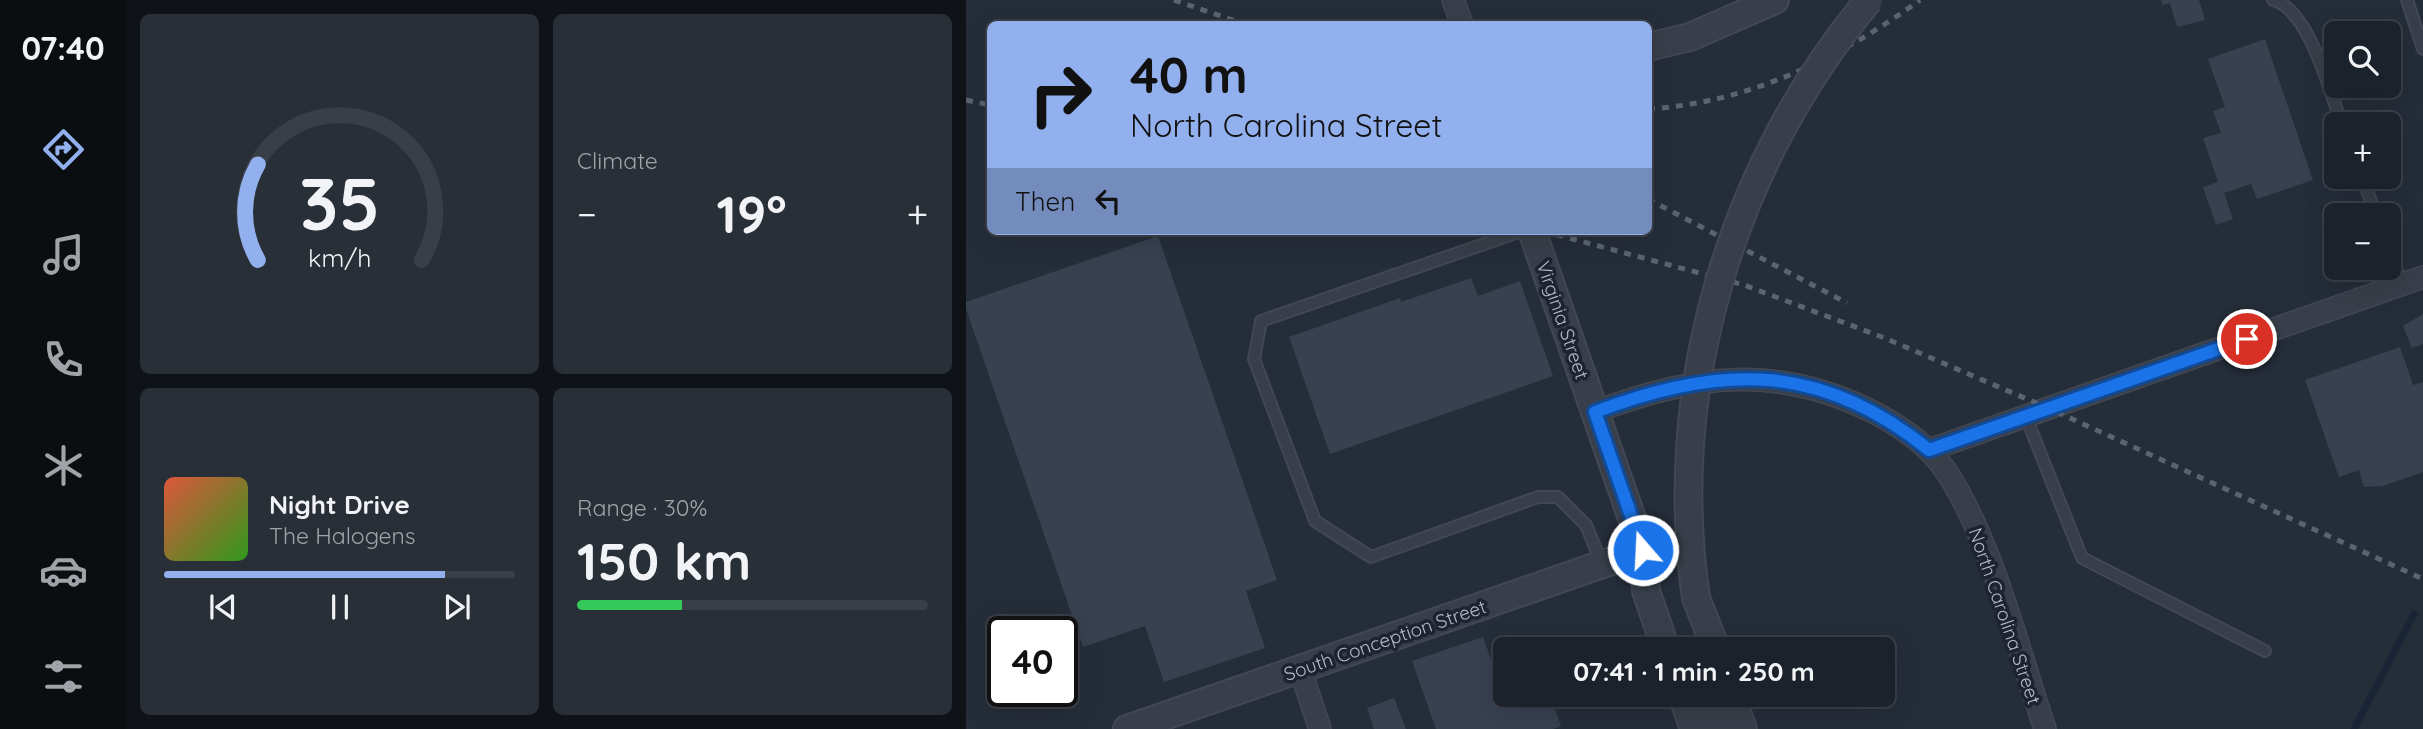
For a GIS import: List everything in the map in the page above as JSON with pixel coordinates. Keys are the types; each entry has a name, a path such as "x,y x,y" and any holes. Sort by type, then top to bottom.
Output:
{"street":[{"path":"1453,0 1461,21"},
{"path":"1652,46 1690,37 1775,0"},
{"path":"1699,637 1688,515 1692,421 1703,348 1719,282 1768,155 1808,84 1869,0"},
{"name":"Virginia Street","path":"1533,235 1643,550 1646,591 1663,637"},
{"path":"1929,450 2423,277"},
{"name":"North Carolina Street","path":"1595,412 1687,384 1728,378 1763,379 1820,388 1862,406 1900,427 1929,450 1945,471 1977,529 2045,729"},
{"name":"South Conception Street","path":"1128,729 1643,550"},
{"path":"1696,598 1711,637"},
{"path":"1300,669 1320,729"},
{"path":"1686,707 1694,729"},
{"path":"1712,707 1718,729"},
{"path":"1735,707 1743,729"}],"lane":[{"path":"2273,0 2281,2 2307,31 2337,112"},
{"path":"2407,0 2423,50"},
{"path":"1510,235 1261,321 1254,359 1314,521 1371,557 1538,497 1558,497 1586,525 1602,564"},
{"path":"2400,280 2402,285"},
{"path":"2026,416 2082,558 2265,651"}],"building":[{"path":"2161,0 2199,0 2205,20 2177,27 2170,3 2163,5"},
{"path":"2265,39 2313,180 2257,199 2251,184 2224,193 2233,219 2216,225 2203,187 2218,182 2203,138 2221,133 2213,111 2225,107 2208,59"},
{"path":"1158,236 1277,580 1246,591 1265,648 1164,682 1145,626 1083,647 1078,633 1078,616 1072,616 966,309 966,302"},
{"path":"1471,278 1478,296 1520,281 1553,376 1330,454 1289,337 1400,298 1401,302"},
{"path":"2423,314 2423,344 2412,348 2403,326"},
{"path":"2400,347 2413,385 2423,382 2423,472 2383,486 2364,487 2359,470 2339,477 2305,380"},
{"path":"1483,637 1493,665 1493,707 1554,707 1561,726 1553,729 1436,729 1412,661"},
{"path":"1394,698 1406,729 1374,729 1367,708"}],"waterway":[{"path":"2354,729 2414,614"}],"railway":[{"path":"1174,0 1235,21"},
{"path":"1652,109 1722,98 1792,74 1858,41 1920,0"},
{"path":"966,100 987,104"},
{"path":"1652,201 1847,303"},
{"path":"1558,235 1744,285 1882,337 2048,408 2423,579"}],"route":[{"path":"1643,550 1595,412 1629,399 1687,384 1728,378 1763,379 1820,388 1862,406 1900,427 1929,450 2247,339"}]}
